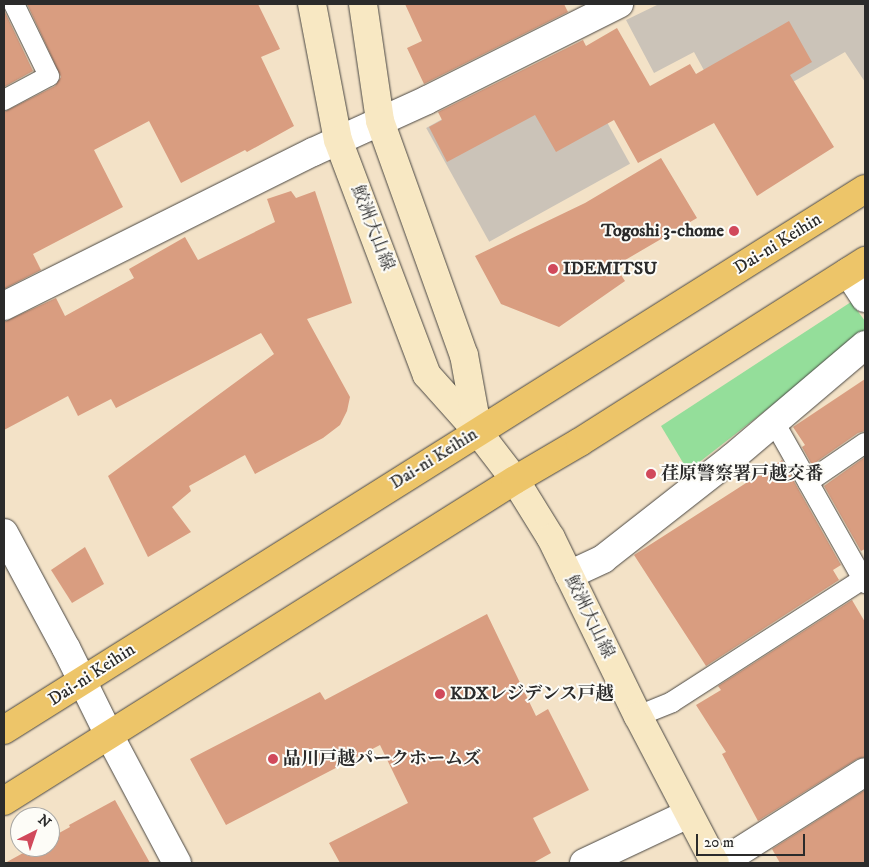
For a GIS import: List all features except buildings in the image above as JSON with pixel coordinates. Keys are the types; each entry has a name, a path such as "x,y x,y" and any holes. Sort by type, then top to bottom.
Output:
{"highway":[{"name":"Dai-ni Keihin","path":"4,730 865,189"},
{"path":"4,801 515,480 580,442 857,266"}],"main road":[{"name":"鮫洲大山線","path":"312,4 338,140 427,375 478,432 515,480 550,538 638,716 715,863"},
{"name":"鮫洲大山線","path":"363,4 380,121 464,355 478,432"}],"street":[{"path":"4,306 338,140 619,4"},
{"path":"857,266 865,298"},
{"path":"569,575 603,558 733,457 865,345"},
{"path":"4,533 66,648 81,681 177,863"},
{"path":"721,863 865,772"},
{"path":"584,863 688,814"}],"lane":[{"path":"4,100 49,76 14,4"},
{"path":"638,716 672,702 864,581 774,422"},
{"path":"808,482 865,443"}],"shaded area":[{"path":"659,4 865,4 865,82 845,52 730,118 694,52 654,73 626,20"},
{"path":"567,50 630,164 489,242 426,128"}],"green space":[{"path":"851,302 865,321 865,333 688,471 661,426"}],"place":[{"name":"Togoshi 3-chome","path":"734,231"},
{"name":"IDEMITSU","path":"553,269"},
{"name":"荏原警察署戸越交番","path":"651,474"},
{"name":"KDXレジデンス戸越","path":"440,694"},
{"name":"品川戸越パークホームズ","path":"273,759"}]}
